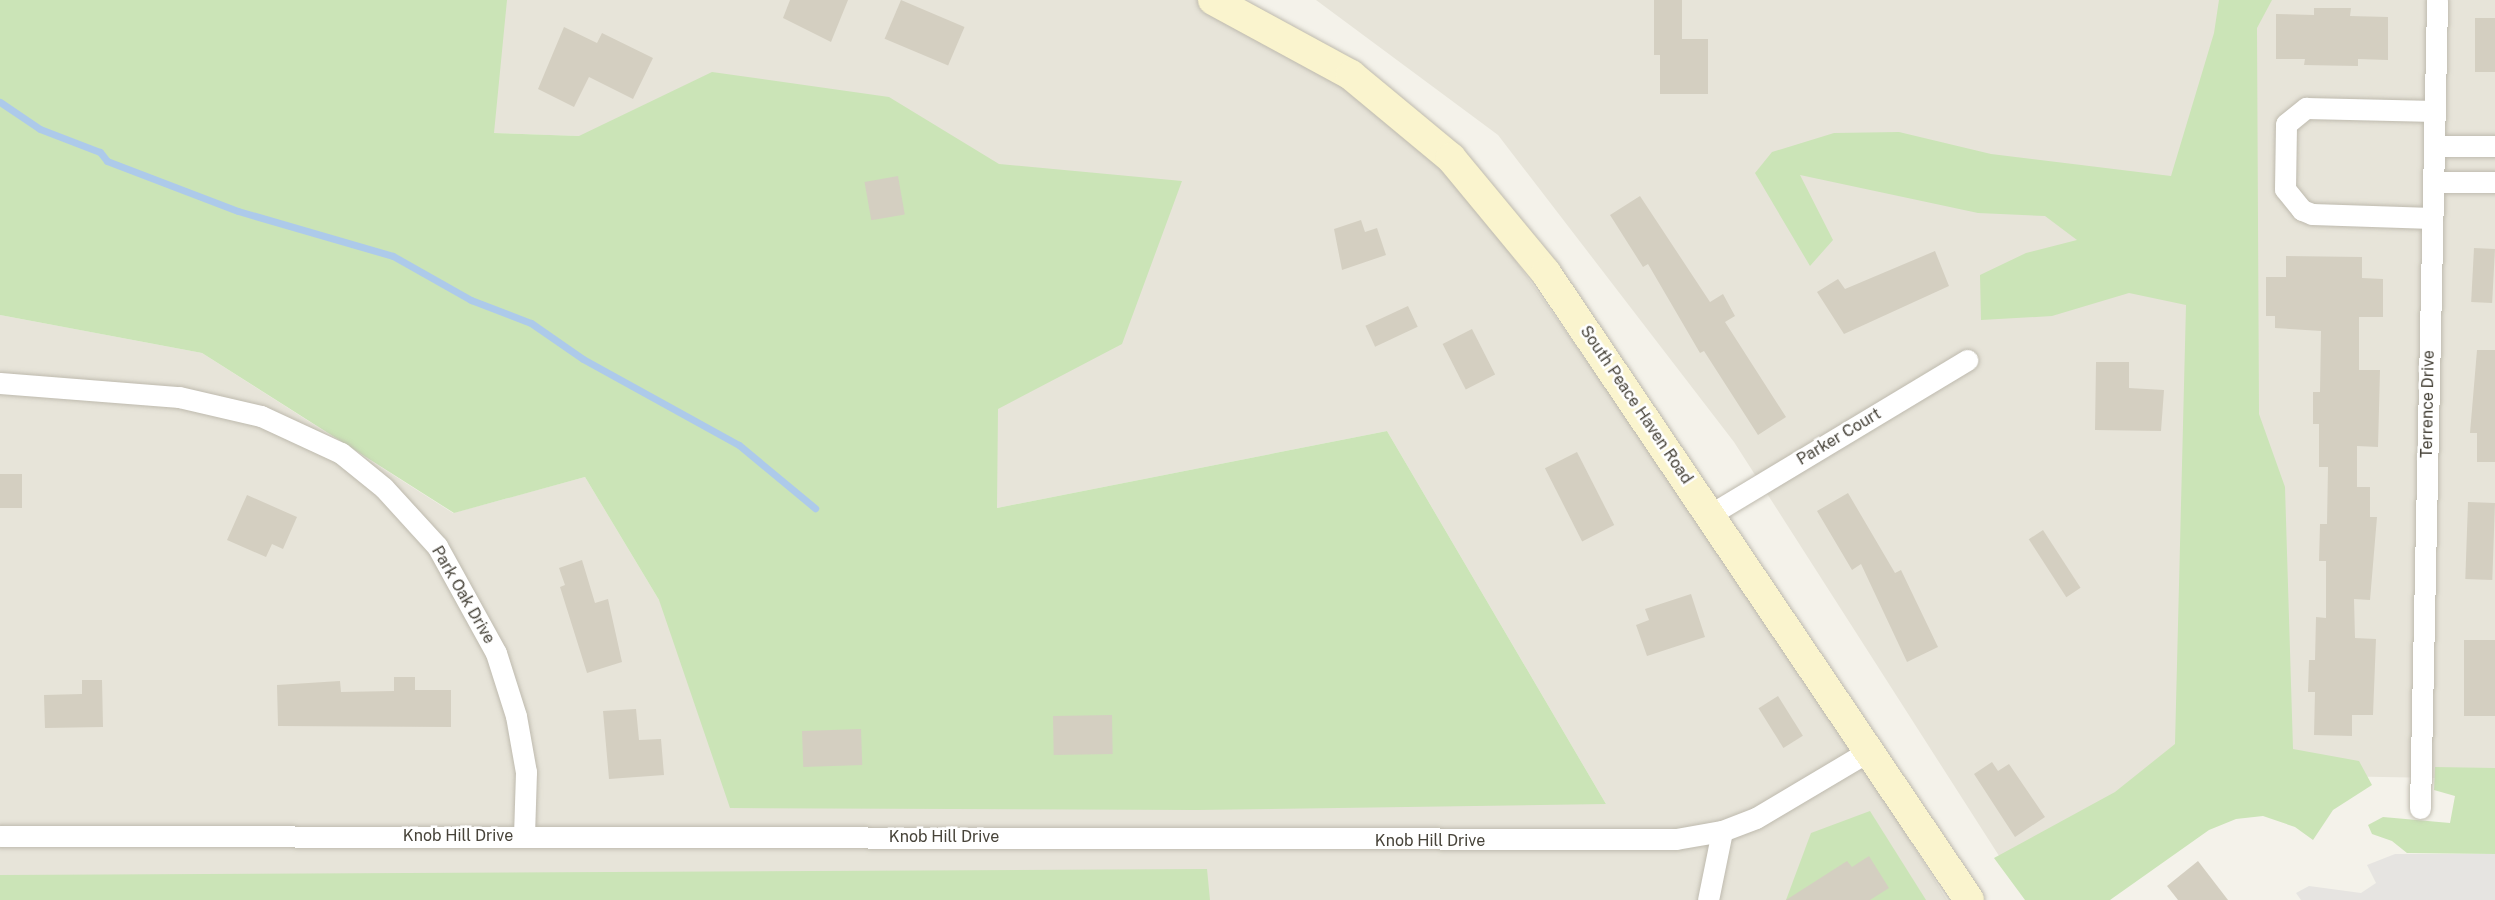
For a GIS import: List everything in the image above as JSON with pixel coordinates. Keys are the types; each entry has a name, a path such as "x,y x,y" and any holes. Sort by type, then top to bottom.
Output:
{"main road":[{"name":"South Peace Haven Road","path":"1213,0 1351,75 1451,158 1546,273 1711,514 1867,752 1969,900"}],"street":[{"name":"Terrence Drive","path":"2420,808 2432,218 2435,182 2437,0"},
{"path":"2432,218 2312,214 2302,210 2285,189 2286,124 2306,108 2435,111"},
{"path":"2435,146 2495,146"},
{"path":"2435,182 2495,182"},
{"name":"Parker Court","path":"1711,514 1967,360"},
{"name":"Park Oak Drive","path":"0,382 179,397 261,416 341,453 384,488 436,546 496,653 516,716 526,772 524,836"},
{"name":"Knob Hill Drive","path":"0,836 524,836 1534,842 1676,839 1722,831 1756,818 1867,752"},
{"path":"1707,900 1722,831"}],"shaded area":[{"path":"367,0 1205,0 1356,82 1479,209 1797,658 1947,900 0,900 0,315 202,353 453,513 585,477 659,600 1606,804 1387,431 997,508 579,136 494,133"},
{"path":"1316,0 2495,0 2495,779 2279,775 2010,873 1734,442 1498,135"},
{"path":"2395,854 2495,854 2495,900 2301,900 2296,893 2309,886 2361,893 2376,883 2367,865"}],"green space":[{"path":"0,0 507,0 494,133 579,136 712,72 889,97 999,164 1182,181 1122,344 998,409 997,508 1387,431 1606,804 1196,810 730,808 659,600 585,477 454,513 202,353 0,315"},
{"path":"2219,0 2272,0 2257,28 2259,414 2285,487 2293,749 2359,761 2372,785 2333,810 2313,840 2295,827 2263,816 2236,819 2209,830 2110,900 2025,900 1994,858 2115,792 2175,744 2186,305 2129,293 2052,316 1981,320 1980,275 2026,253 2077,240 2045,216 1978,213 1800,175 1833,240 1810,266 1755,173 1772,152 1834,133 1899,132 1991,154 2171,176 2214,33"},
{"path":"2435,767 2495,768 2495,854 2407,853 2392,841 2372,834 2368,825 2383,817 2450,823 2455,796 2434,790"},
{"path":"1870,811 1926,900 1786,900 1811,833"},
{"path":"1207,869 1210,900 0,900 0,875"}],"building":[{"path":"790,0 848,0 831,42 783,18"},
{"path":"901,0 965,27 948,66 885,39"},
{"path":"1654,0 1682,0 1682,39 1708,39 1708,94 1660,94 1660,55 1654,55"},
{"path":"2314,8 2351,8 2350,16 2388,17 2388,60 2358,59 2358,66 2304,65 2305,59 2276,59 2276,14 2314,15"},
{"path":"2475,18 2495,18 2495,72 2475,72"},
{"path":"564,27 597,43 602,33 653,58 633,99 589,77 574,107 538,89"},
{"path":"898,176 905,214 871,220 865,182"},
{"path":"1640,196 1710,302 1723,294 1735,316 1725,322 1786,417 1758,435 1704,351 1700,353 1648,264 1643,267 1610,215"},
{"path":"1361,220 1365,232 1377,228 1386,255 1342,270 1334,229"},
{"path":"2474,248 2495,249 2492,303 2471,302"},
{"path":"1935,251 1949,286 1844,334 1817,292 1838,279 1845,289"},
{"path":"2286,256 2362,257 2362,278 2383,279 2383,317 2359,317 2359,370 2380,370 2378,447 2357,446 2357,487 2370,487 2370,517 2377,517 2370,600 2354,599 2355,638 2376,639 2373,715 2352,715 2352,736 2314,735 2315,692 2308,692 2309,660 2315,660 2316,617 2326,618 2326,561 2319,561 2320,524 2327,524 2328,467 2319,467 2319,424 2313,424 2313,392 2320,392 2321,331 2275,328 2275,316 2266,316 2266,277 2286,277"},
{"path":"1408,306 1418,327 1375,347 1365,326"},
{"path":"1472,329 1495,374 1466,389 1443,344"},
{"path":"2477,350 2495,350 2495,462 2477,462 2477,433 2470,433"},
{"path":"2096,362 2129,362 2129,388 2164,390 2161,431 2095,430"},
{"path":"1577,452 1614,525 1582,541 1545,468"},
{"path":"0,474 22,474 22,508 0,508"},
{"path":"1848,493 1895,573 1901,570 1938,647 1907,662 1861,564 1852,570 1817,511"},
{"path":"247,495 297,517 283,549 272,544 266,557 227,540"},
{"path":"2468,502 2495,503 2492,580 2465,579"},
{"path":"2043,530 2081,588 2066,597 2029,539"},
{"path":"582,560 595,603 608,599 622,662 587,673 560,587 565,585 559,568"},
{"path":"1691,594 1705,637 1647,656 1636,625 1649,620 1645,609"},
{"path":"2464,640 2495,640 2495,716 2464,716"},
{"path":"394,677 415,677 415,690 451,690 451,727 278,726 277,685 340,681 341,692 394,691"},
{"path":"82,680 102,680 103,727 45,728 44,695 82,694"},
{"path":"1778,696 1803,736 1783,748 1758,708"},
{"path":"636,709 639,740 661,739 664,775 609,779 603,711"},
{"path":"1112,715 1113,754 1054,755 1053,716"},
{"path":"861,729 862,765 803,767 802,731"},
{"path":"1992,762 1998,771 2009,764 2045,817 2015,837 1974,774"},
{"path":"1869,856 1889,888 1870,900 1786,900 1847,861 1852,867"},
{"path":"2198,861 2228,900 2178,900 2167,886"}],"waterway":[{"path":"0,102 40,129 100,152 107,161 238,211 393,256 471,300 531,323 583,359 739,445 815,508"}]}
